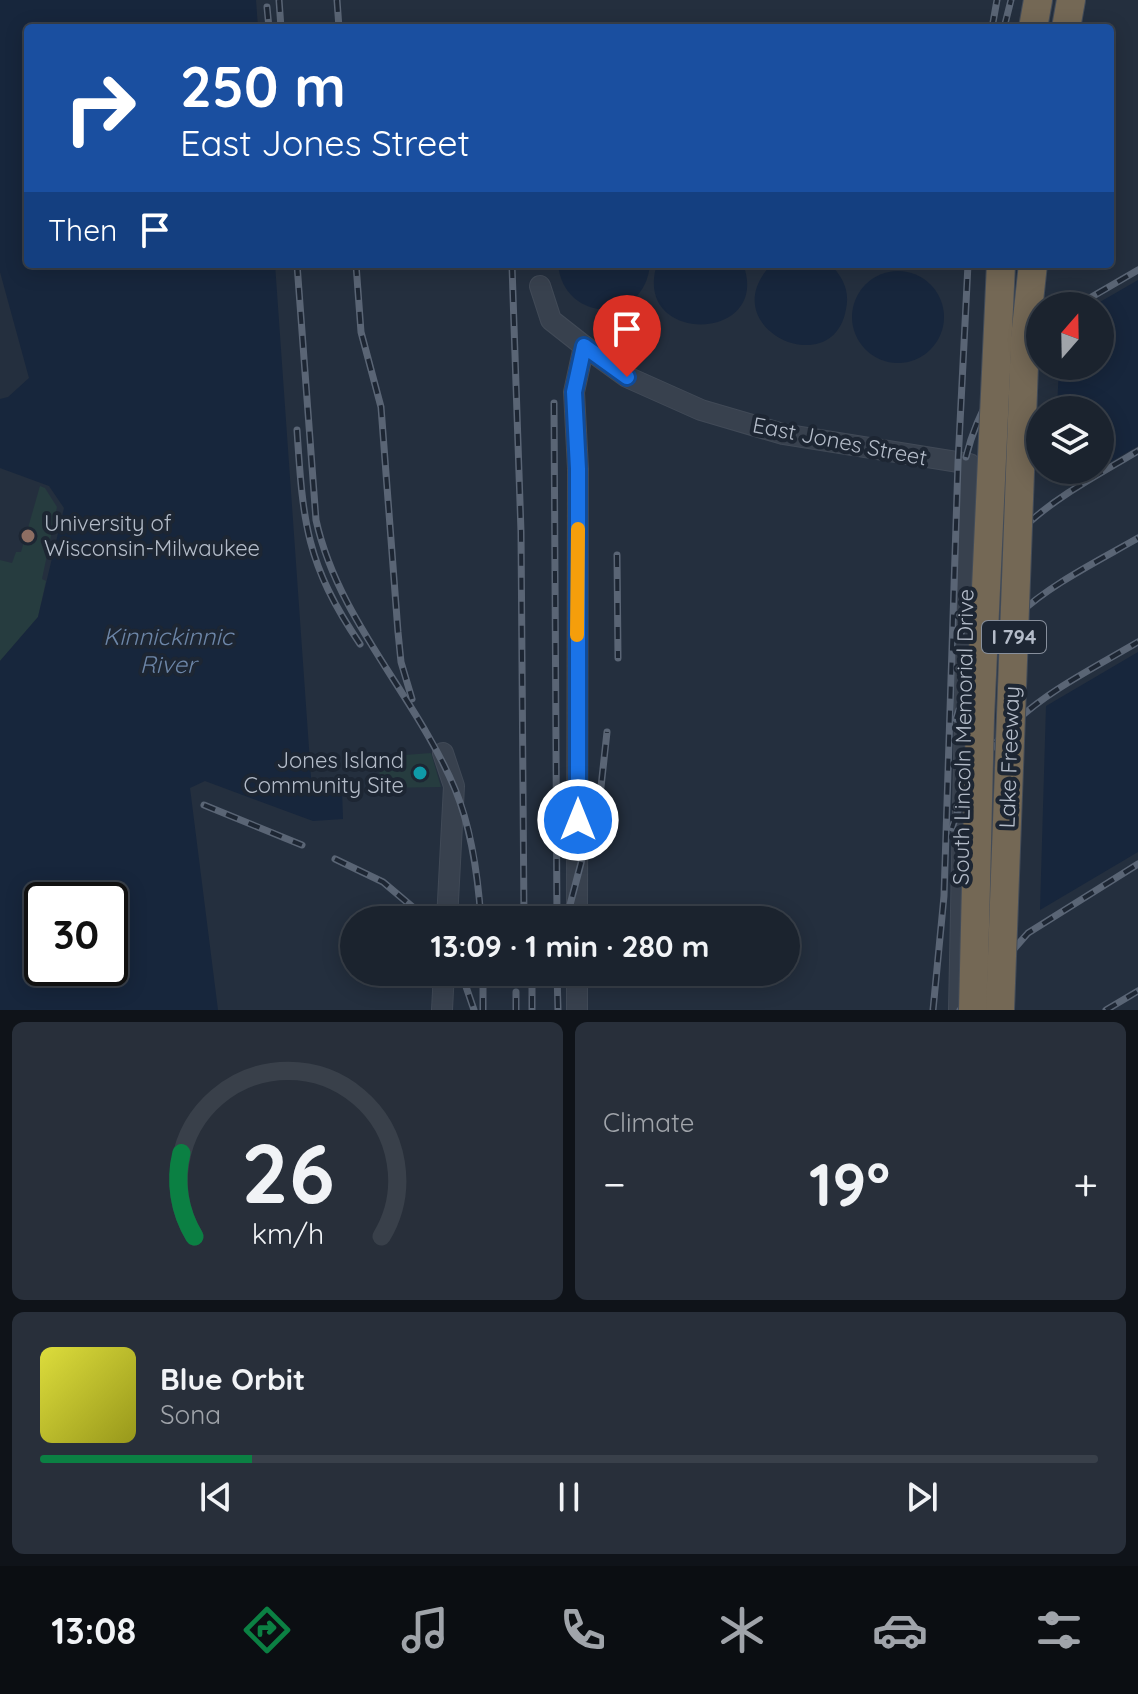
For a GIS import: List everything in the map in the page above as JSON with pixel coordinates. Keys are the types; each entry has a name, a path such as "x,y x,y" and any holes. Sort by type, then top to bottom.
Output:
{"highway":[{"path":"1034,24 1038,0"},
{"path":"1067,24 1071,0"},
{"name":"Lake Freeway","path":"973,1010 980,718 1001,268"},
{"name":"Lake Freeway","path":"1000,1010 1025,338 1033,268"}],"street":[{"name":"East Jones Street","path":"540,286 551,320 584,346 627,377 701,410 783,434 970,464"},
{"path":"577,906 578,469 574,392 584,346"},
{"name":"South Lincoln Memorial Drive","path":"959,1010 970,464"},
{"path":"443,753 454,786 448,906"},
{"path":"442,1010 443,986"},
{"path":"577,986 577,1010"}],"green space":[{"path":"40,486 45,488 57,507 42,579 46,581 38,617 0,661 0,560 12,563 16,552 21,552"},
{"path":"431,753 441,787 381,788 378,757"}],"water":[{"name":"Kinnickinnic River","path":"0,0 256,0 258,24 24,24 24,268 275,268 312,791 342,790 343,819 313,821 205,781 190,788 218,1010 0,1010 0,661 38,617 64,508 49,486 0,468 0,399 8,397 29,378 0,272"},
{"path":"559,268 649,268 645,284 634,298 620,307 604,309 588,306 574,298 563,283"},
{"path":"657,268 744,268 747,290 739,309 722,320 702,324 681,321 664,310 654,291"},
{"path":"769,268 834,268 846,290 846,309 837,331 820,343 801,345 781,339 765,326 756,308 757,287"},
{"path":"898,271 916,275 931,284 940,299 944,317 940,335 931,350 916,359 898,363 880,359 865,350 856,335 852,317 856,299 865,284 880,275"},
{"path":"1138,280 1138,446 1114,460 1114,396 1058,396 1058,380 1114,380 1114,294"},
{"path":"1138,652 1138,852 1040,910 1046,706"}],"railway":[{"path":"279,0 281,24"},
{"path":"337,0 339,24"},
{"path":"993,24 997,0"},
{"path":"1005,24 1011,0"},
{"path":"267,7 269,24"},
{"path":"297,268 316,520 327,556 359,625 420,722 455,789 473,853 480,906"},
{"path":"356,268 361,332 381,407 401,662 412,699"},
{"path":"512,268 521,532 524,906"},
{"path":"933,1010 944,896 958,463 968,268"},
{"path":"1100,292 1138,270"},
{"path":"966,457 977,423 994,389 1026,345"},
{"path":"554,403 557,906"},
{"path":"297,430 310,542 328,590 360,644"},
{"path":"959,640 972,603 988,572 1026,525 1076,488 1138,451"},
{"path":"956,719 969,683 985,653 1004,629 1050,590 1138,538"},
{"path":"617,555 618,658"},
{"path":"952,828 966,791 983,760 1002,735 1048,695 1138,642"},
{"path":"570,906 601,787 607,732"},
{"path":"204,805 302,845"},
{"path":"335,859 383,882 411,906"},
{"path":"960,1010 1028,933 1138,864"},
{"path":"466,986 474,1010"},
{"path":"483,986 483,1010"},
{"path":"532,986 532,1010"},
{"path":"557,986 558,1010"},
{"path":"1106,1010 1138,991"},
{"path":"516,992 516,1010"}],"slow traffic":[{"path":"577,635 578,529"}],"place":[{"name":"University of Wisconsin-Milwaukee","path":"28,536"},
{"name":"Jones Island Community Site","path":"420,773"}],"route":[{"path":"578,820 578,469 574,392 584,346 627,377"}]}
